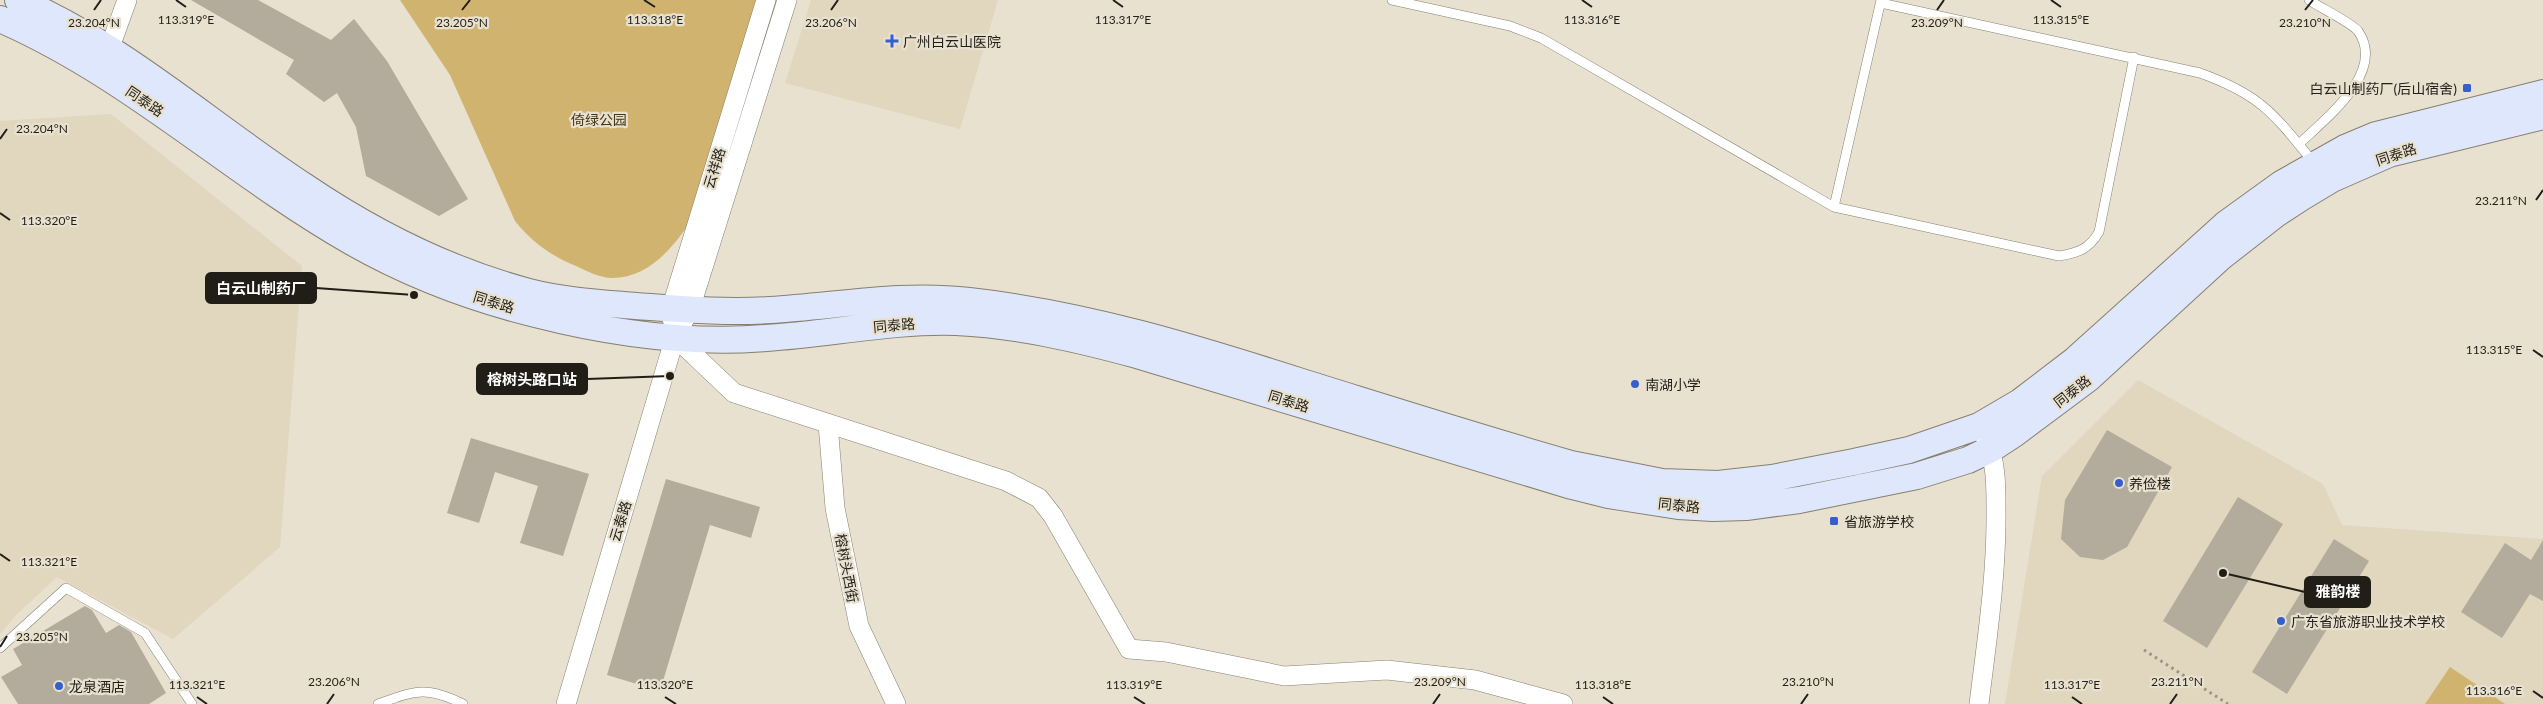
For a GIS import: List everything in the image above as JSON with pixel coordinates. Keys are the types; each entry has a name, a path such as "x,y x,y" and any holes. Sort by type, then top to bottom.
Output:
{"main road":[{"name":"同泰路","path":"18,0 58,18 106,59 323,224 351,242 458,291 535,314 608,328 675,337 764,339 924,322 979,324 1024,330 1098,344 1536,477 1608,495 1678,506 1713,508 1746,507 1799,500 1917,476 1968,460 1991,449 2089,378 2221,257 2276,214 2332,179 2389,154 2543,116"},
{"name":"同泰路","path":"0,19 106,59 302,186 360,221 421,252 462,269 529,292 589,302 681,309 764,311 888,298 933,297 1058,313 1171,340 1540,455 1601,471 1662,482 1718,484 1790,475 1908,450 1979,426 2020,402 2075,360 2227,223 2281,184 2315,164 2376,135 2543,93"}],"street":[{"path":"106,59 127,0"},
{"name":"云祥路","path":"681,309 766,0"},
{"name":"云祥路","path":"681,309 787,0"},
{"name":"云泰路","path":"566,704 675,337 681,309"},
{"path":"675,337 734,393 1006,481 1039,498 1053,516 1078,558 1128,649 1166,652 1284,676 1387,670 1475,680 1557,703"},
{"name":"榕树头西街","path":"828,424 835,508 859,626 896,704"},
{"path":"1979,426 1991,449 1995,479 1996,533 1979,704"}],"lane":[{"path":"1392,0 1404,1 1510,26 1541,38 1834,207 2059,256 2079,252 2093,243 2099,232 2134,57"},
{"path":"2298,144 2330,115 2354,89 2365,61 2365,46 2357,29 2308,0"},
{"path":"1834,207 1881,1 2200,72 2232,84 2261,102 2288,129 2315,164"},
{"path":"0,648 66,588 145,633 192,704"},
{"path":"378,704 414,691 442,693 463,704"}],"path":[{"path":"2144,650 2228,704"}],"shaded area":[{"name":"广州白云山医院","path":"811,0 998,0 960,129 785,83"},
{"path":"111,114 302,266 280,547 173,639 57,577 18,613 0,634 0,121"},
{"name":"广东省旅游职业技术学校","path":"2138,380 2323,484 2342,525 2543,539 2543,704 2005,704 2042,476"}],"green space":[{"name":"倚绿公园","path":"400,0 760,0 690,222 676,242 648,267 625,277 612,278 594,274 558,258 542,248 515,221 450,75"},
{"path":"2450,667 2505,704 2425,704"}],"building":[{"path":"191,0 258,0 331,40 354,19 387,61 468,199 439,216 366,176 356,127 337,93 324,102 286,74 294,60"},
{"name":"养俭楼","path":"2107,430 2172,467 2127,547 2103,560 2080,557 2061,539 2065,500"},
{"path":"471,438 589,474 563,556 520,543 538,486 495,472 479,523 447,513"},
{"path":"666,479 760,507 751,538 710,525 660,691 607,675"},
{"path":"2238,497 2283,524 2207,648 2163,621"},
{"path":"2334,539 2369,561 2287,694 2252,672"},
{"path":"2543,540 2543,601 2530,594 2502,638 2461,612 2505,543 2531,560"},
{"path":"85,606 92,610 106,633 119,625 131,632 166,693 149,704 18,704 1,677 22,665 13,649"}],"place":[{"name":"广州白云山医院","path":"892,41"},
{"name":"白云山制药厂(后山宿舍)","path":"2467,88"},
{"name":"白云山制药厂","path":"414,295"},
{"name":"榕树头路口站","path":"670,376"},
{"name":"南湖小学","path":"1635,384"},
{"name":"养俭楼","path":"2119,483"},
{"name":"省旅游学校","path":"1834,521"},
{"name":"雅韵楼","path":"2223,573"},
{"name":"广东省旅游职业技术学校","path":"2281,621"},
{"name":"龙泉酒店","path":"59,686"}]}
